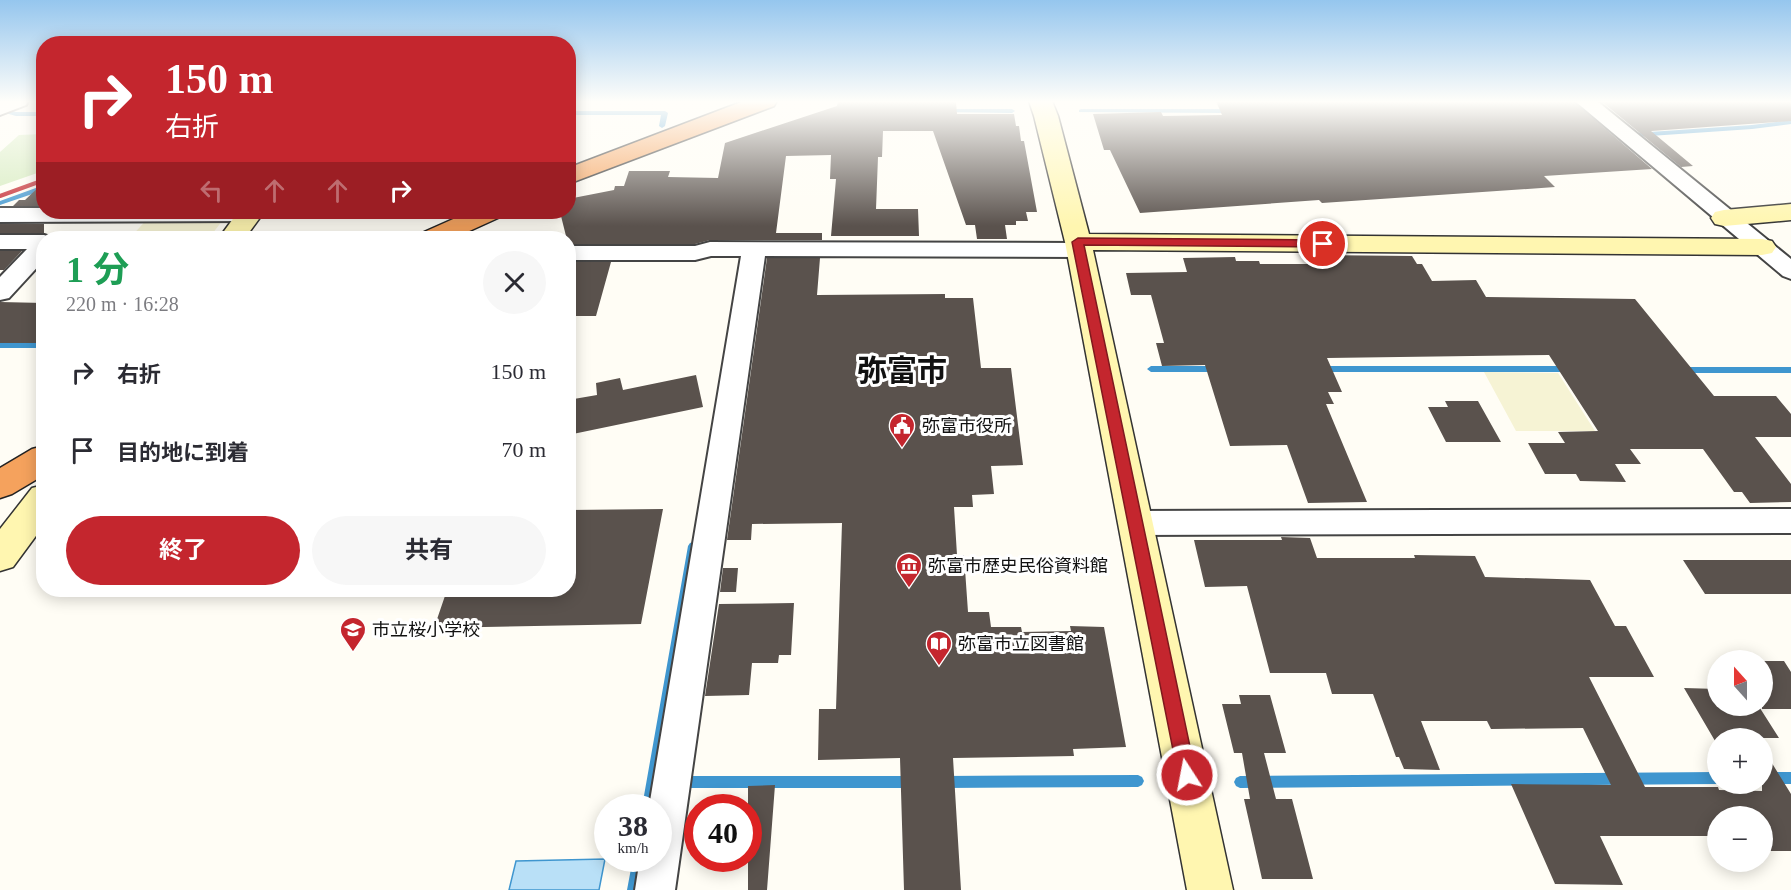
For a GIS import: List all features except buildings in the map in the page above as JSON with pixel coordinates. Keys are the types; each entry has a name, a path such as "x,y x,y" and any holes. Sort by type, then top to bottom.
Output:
{"highway":[{"path":"576,174 658,143"},
{"path":"448,231 474,219"},
{"path":"0,485 36,463"}],"street":[{"path":"1053,143 1079,246 1210,890"},
{"path":"1634,143 1791,271"},
{"path":"1724,218 1791,212"},
{"path":"0,214 36,214"},
{"path":"236,231 245,219"},
{"path":"0,242 36,244"},
{"path":"576,253 1079,246 1762,248"},
{"path":"655,890 754,250"},
{"path":"0,292 36,253"},
{"path":"0,556 36,509"},
{"path":"1135,523 1791,521"}],"shaded area":[{"path":"147,219 224,219 214,231 136,231"},
{"path":"1484,372 1558,373 1595,431 1516,431"}],"green space":[{"path":"11,143 36,143 36,173 0,186 0,152"}],"water":[{"path":"594,859 594,872 602,872 599,890 509,890 516,861"}],"waterway":[{"path":"0,203 36,190"},
{"path":"0,345 36,345"},
{"path":"1151,369 1217,369"},
{"path":"1321,369 1568,369"},
{"path":"1681,370 1791,370"},
{"path":"650,794 693,546"},
{"path":"1240,782 1707,778"},
{"path":"1773,778 1791,778"},
{"path":"942,782 1138,781"},
{"path":"683,782 911,782"},
{"path":"633,890 636,872"}],"railway":[{"path":"0,196 36,183"}],"place":[{"name":"弥富市役所","path":"902,449"},
{"name":"弥富市歴史民俗資料館","path":"909,589"},
{"name":"市立桜小学校","path":"353,653"},
{"name":"弥富市立図書館","path":"939,667"}],"district":[{"name":"弥富市","path":"902,371"}],"route":[{"path":"1187,775 1078,242 1323,244"}]}
